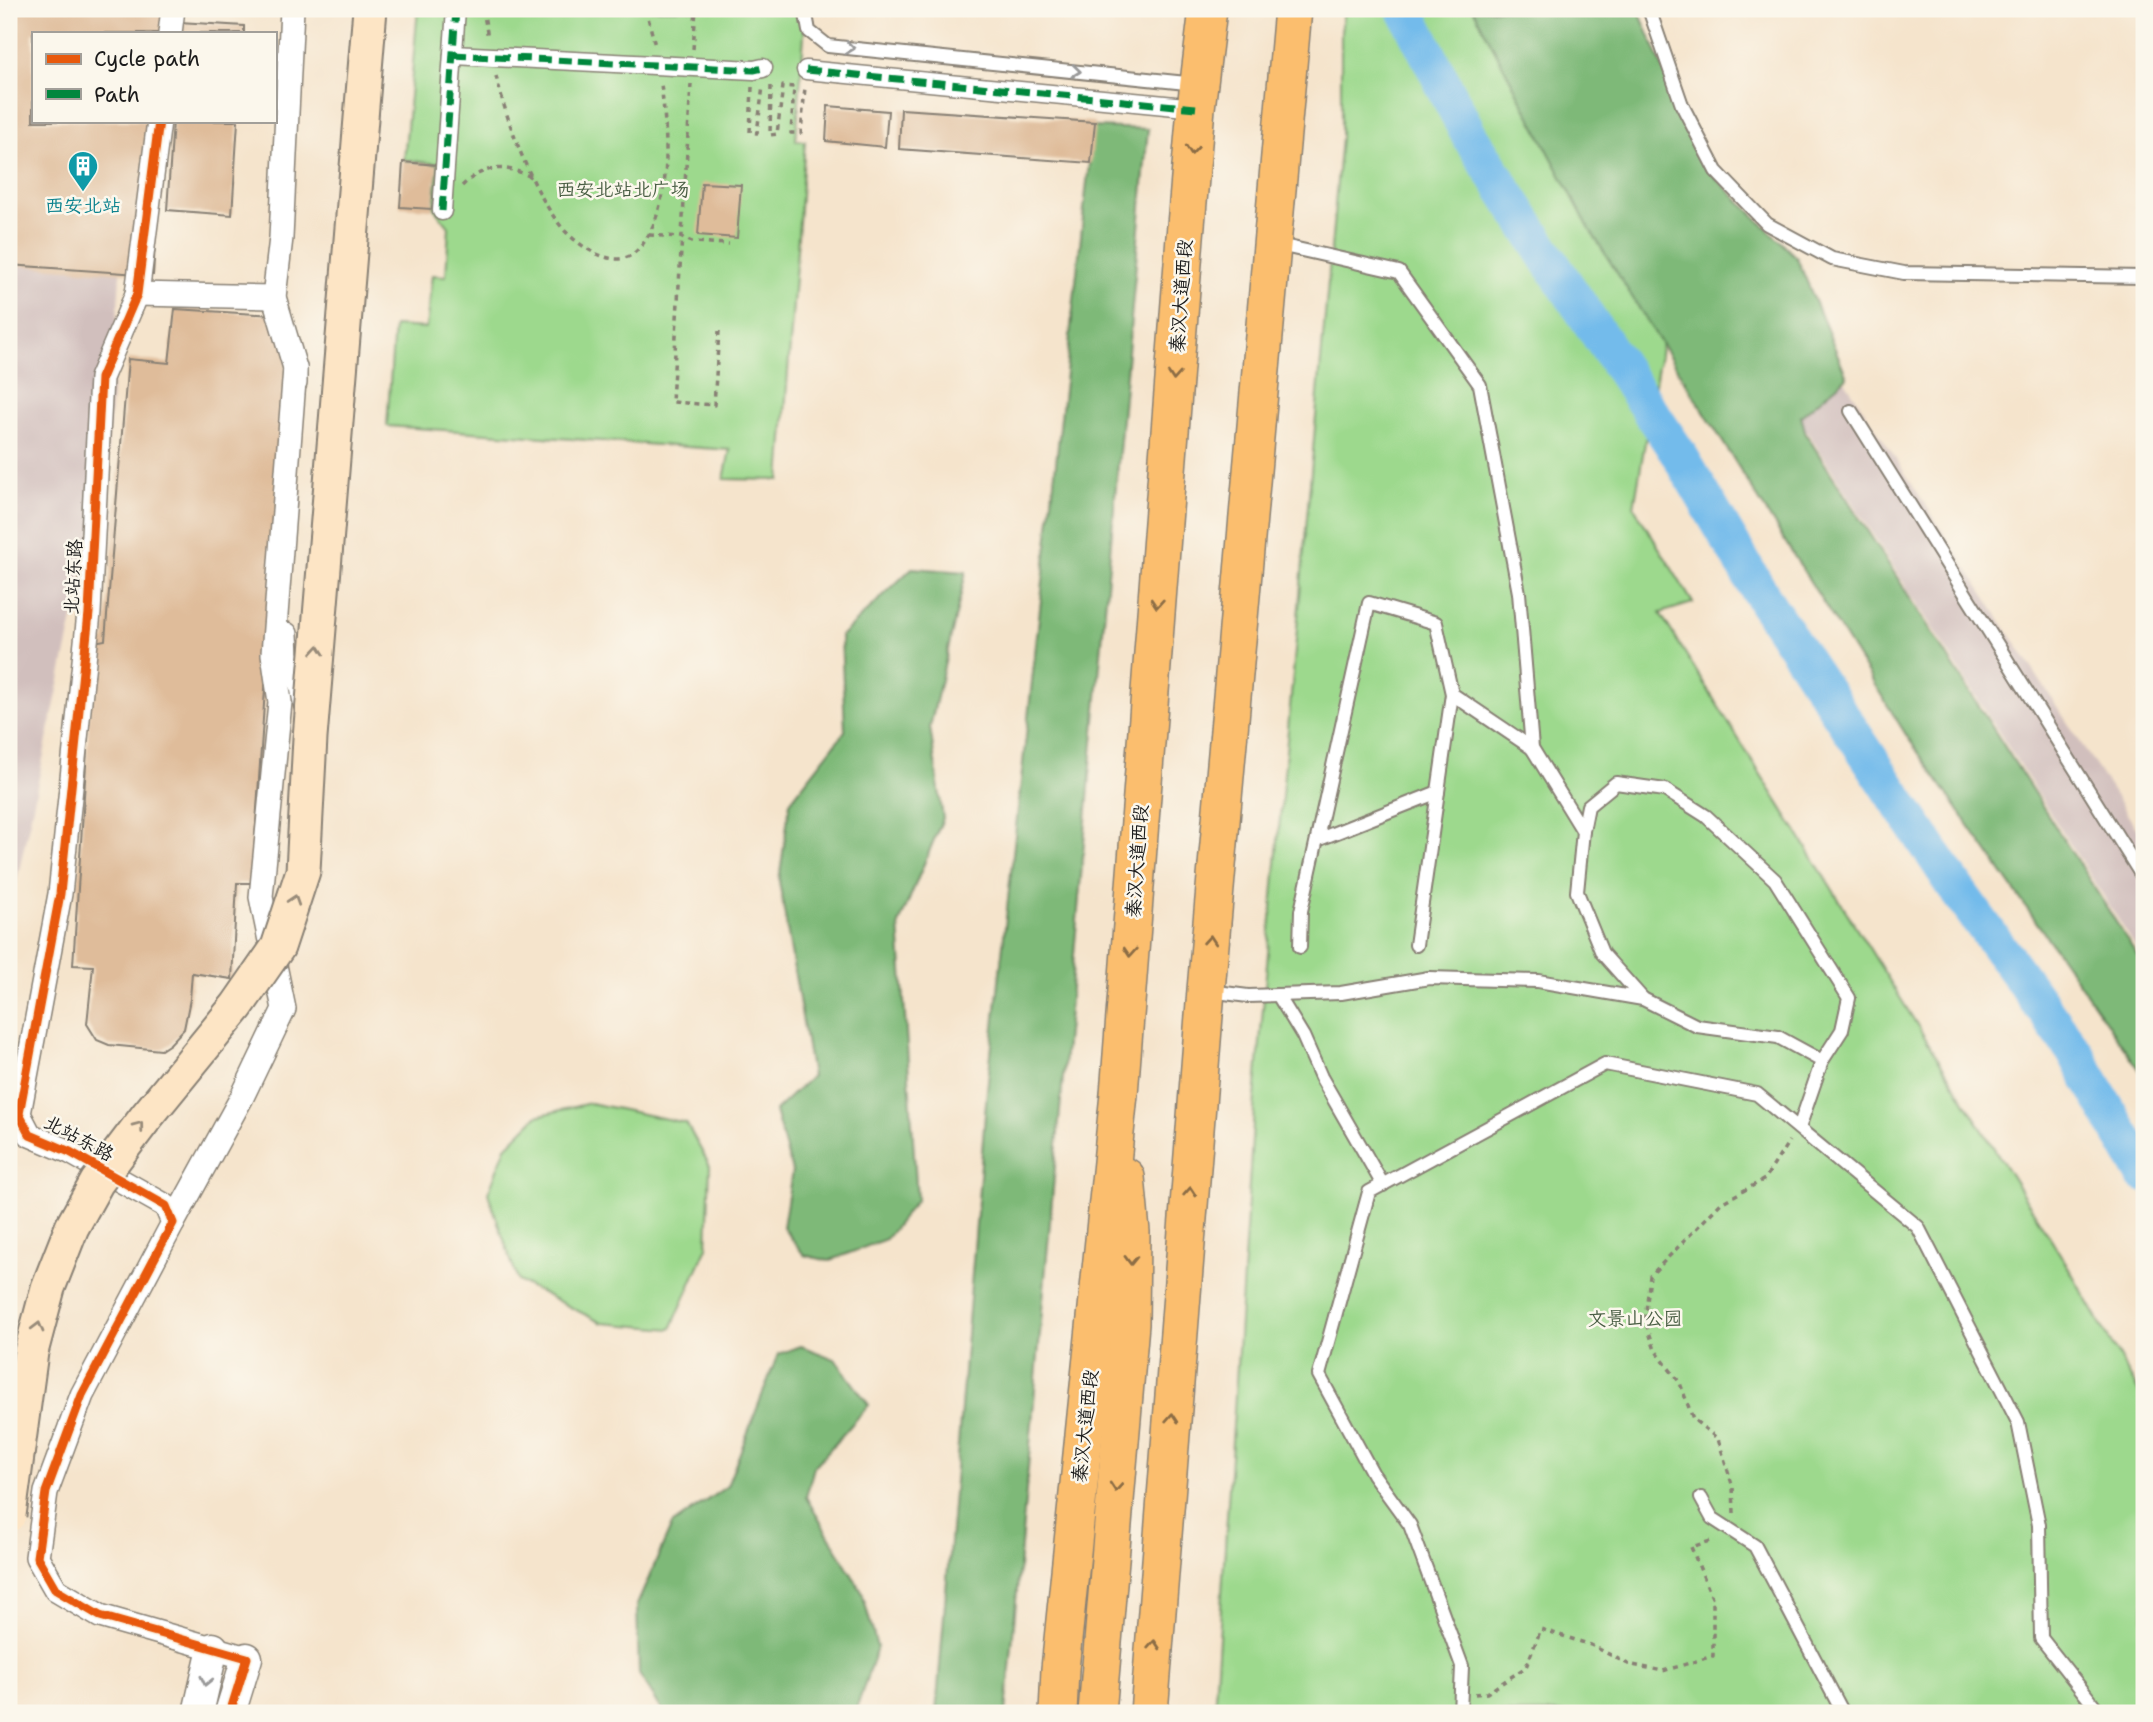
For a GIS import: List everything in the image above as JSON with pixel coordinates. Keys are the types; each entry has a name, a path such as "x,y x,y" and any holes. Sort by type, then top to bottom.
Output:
{"main road":[{"path":"9,1516 31,1352 48,1288 72,1227 97,1182 237,1006 278,947 303,871 310,738 370,9"},
{"name":"秦汉大道西段","path":"1058,1713 1060,1670 1119,1094 1198,96 1208,9"},
{"path":"1149,1713 1206,990 1293,9"},
{"path":"1097,1713 1130,1324 1131,1232 1119,1094"}],"street":[{"path":"170,32 173,9"},
{"path":"292,9 281,238 274,297 295,368 284,590 287,655 303,687 310,738"},
{"path":"442,211 456,9"},
{"path":"453,55 758,69"},
{"path":"807,70 1198,96"},
{"name":"北站东路","path":"159,122 137,294 101,378 89,613 60,894 19,1114 30,1135 70,1152 166,1206 173,1223"},
{"path":"137,294 274,297"},
{"path":"230,1713 247,1658 100,1616 56,1590 37,1557 46,1492 82,1395 242,1097 284,1009 261,897 281,702 273,654 295,368"},
{"path":"198,1713 213,1648"}],"lane":[{"path":"805,9 809,31 828,46 1198,96"},
{"path":"1649,9 1682,105 1716,171 1767,224 1832,259 1904,273 2144,277"},
{"path":"1271,243 1399,272 1480,385 1519,593 1532,748"},
{"path":"1851,411 2144,879"},
{"path":"1300,947 1301,911 1369,603 1436,623 1452,694 1416,945"},
{"path":"1452,694 1532,748 1583,831"},
{"path":"1643,999 1602,953 1577,892 1588,806 1616,783 1665,790 1706,816 1775,880 1849,998 1842,1030 1822,1061 1799,1128"},
{"path":"1317,839 1438,792"},
{"path":"1206,990 1248,996 1278,996 1342,993 1429,978 1538,981 1643,999 1697,1026 1778,1037 1822,1061"},
{"path":"1278,996 1303,1036 1321,1077 1383,1185"},
{"path":"1460,1713 1462,1666 1410,1525 1373,1474 1319,1375 1369,1192 1605,1064 1757,1094 1918,1227 2018,1422 2039,1525 2041,1638 2101,1713"},
{"path":"1701,1498 1712,1518 1755,1546 1843,1713"}],"path":[{"path":"483,9 500,95 533,178 565,230 584,247 597,254 620,260 631,256 640,248 649,234 662,193 666,160 666,125 658,65 646,9"},
{"path":"696,9 672,402 714,405 719,331"},
{"path":"758,69 750,132 757,133 763,85 772,86 770,135 777,134 783,86 794,87 791,133 801,134 807,70"},
{"path":"457,196 474,175 486,170 513,170 533,178"},
{"path":"649,234 680,237 692,242 730,244"},
{"path":"1461,1695 1488,1693 1526,1667 1541,1629 1591,1645 1629,1664 1663,1671 1713,1656 1713,1600 1691,1546 1736,1533 1733,1487 1718,1439 1693,1419 1680,1383 1655,1350 1645,1320 1650,1276 1721,1203 1765,1179 1799,1128"}],"shaded area":[{"path":"9,9 139,9 137,32 32,32 32,122 131,122 107,461 9,917"},
{"path":"994,9 1136,9 1135,21"},
{"path":"1832,361 2144,840 2144,960 1784,395"}],"green space":[{"name":"西安北站北广场","path":"418,9 806,9 796,141 805,141 780,480 724,479 730,450 387,426 394,326 426,328 432,275 446,276 449,227 434,208 439,164 404,160"},
{"name":"文景山公园","path":"1344,9 1633,9 1692,166 1634,507 1693,603 1660,613 2070,1270 2144,1401 2144,1713 1214,1713 1254,1109 1341,137 1341,31"},
{"path":"1473,9 1638,9 1705,167 1797,258 1847,377 1801,416 1806,434 2144,966 2144,1076 1908,738 1589,228"},
{"path":"1093,127 1148,129 1006,1713 936,1713 987,1090"},
{"path":"912,568 966,572 930,727 943,818 899,924 917,1199 886,1239 829,1261 804,1255 783,1227 792,1171 775,1111 812,1076 779,881 790,802 845,731 841,636"},
{"path":"590,1103 686,1123 710,1166 707,1247 671,1329 602,1323 518,1281 488,1193 506,1147 537,1116"},
{"path":"801,1346 835,1359 869,1405 814,1467 806,1497 862,1592 877,1647 855,1713 664,1713 639,1674 637,1605 672,1525 727,1486 778,1354"}],"building":[{"name":"西安北站","path":"9,9 171,9 169,32 32,32 32,122 163,122 153,275 9,265"},
{"path":"179,22 244,26 244,32 179,32"},
{"path":"828,106 888,111 885,147 826,141"},
{"path":"901,109 1095,122 1091,163 899,149"},
{"path":"173,122 238,122 232,215 167,210"},
{"path":"403,162 437,165 432,209 400,207"},
{"path":"702,183 741,185 737,238 698,235"},
{"path":"175,309 290,316 252,883 237,883 232,979 192,973 184,1029 161,1050 109,1045 97,1040 87,1024 93,966 73,965 94,642 105,640 128,359 169,363"}],"waterway":[{"path":"1405,9 1469,135 1680,456 1765,601 1956,888 2074,1051 2144,1174"}],"marked path":[{"path":"442,211 456,9"},
{"path":"453,55 754,70 763,68"},
{"path":"806,70 1196,108"}],"cycle path":[{"path":"159,122 137,294 101,378 89,613 60,894 19,1114 30,1135 70,1152 166,1206 173,1223 82,1395 46,1492 37,1557 56,1590 100,1616 247,1658 230,1713"}],"place":[{"name":"西安北站","path":"83,193"}]}
